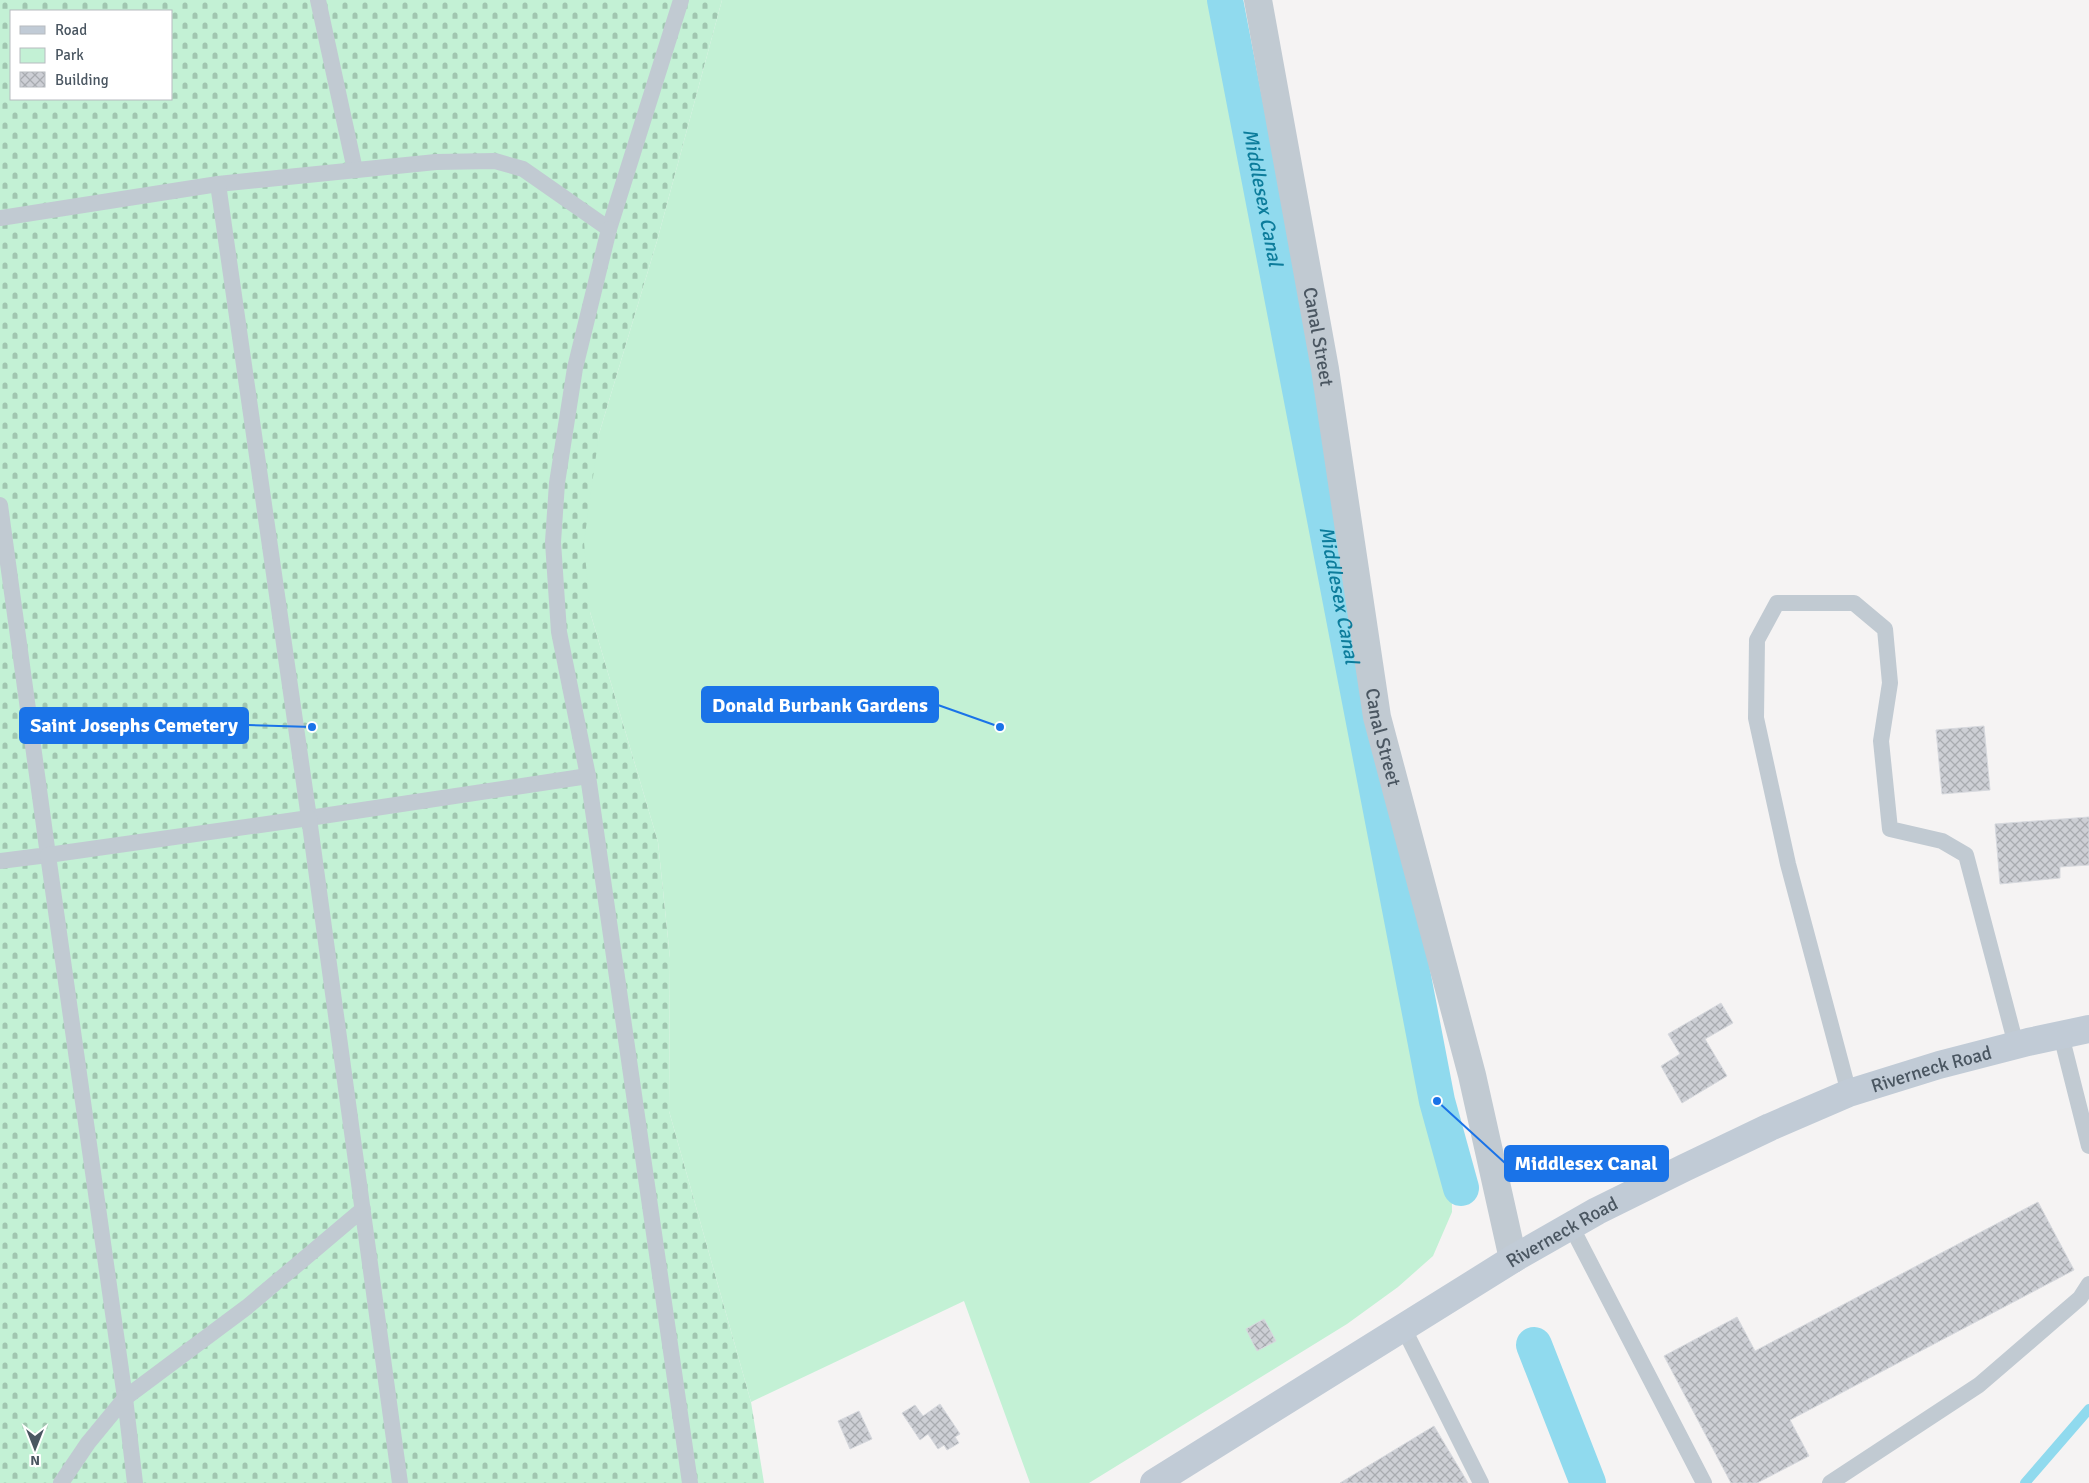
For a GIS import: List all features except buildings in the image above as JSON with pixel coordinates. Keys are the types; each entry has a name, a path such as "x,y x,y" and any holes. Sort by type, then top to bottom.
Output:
{"main road":[{"name":"Riverneck Road","path":"1154,1483 1513,1259 1571,1226 1684,1168 1770,1127 1849,1093 1939,1065 2089,1029"}],"street":[{"name":"Canal Street","path":"1258,0 1326,369 1377,717 1472,1075 1513,1259"}],"lane":[{"path":"318,0 355,170"},
{"path":"681,0 608,228 576,368 557,483 553,542 559,632 588,776 690,1483"},
{"path":"0,218 218,184 436,162 495,161 523,169 608,228"},
{"path":"218,184 309,818 400,1483"},
{"path":"0,505 135,1483"},
{"path":"1849,1093 1788,864 1756,718 1758,640 1777,603 1854,602 1885,629 1890,683 1881,741 1890,829 1942,841 1966,855 2016,1045"},
{"path":"0,862 588,776"},
{"path":"2061,1035 2089,1146"},
{"path":"61,1483 88,1443 124,1398 247,1307 363,1209"},
{"path":"1571,1226 1704,1483"},
{"path":"1830,1483 1979,1386 2080,1298 2089,1284"},
{"path":"1403,1327 1481,1483"}],"green space":[{"path":"0,0 722,0 657,241 599,434 590,612 658,842 670,958 669,1111 751,1402 764,1483 0,1483"},
{"path":"722,0 1238,0 1335,526 1451,1099 1452,1212 1433,1256 1398,1287 1347,1324 1089,1483 1030,1483 964,1301 751,1402 669,1111 670,958 658,842 590,612 584,542 599,434 657,241"}],"waterway":[{"name":"Middlesex Canal","path":"1225,0 1437,1101 1461,1188"},
{"name":"Middlesex Canal","path":"1534,1345 1588,1483"},
{"path":"2025,1483 2089,1409"}],"place":[{"name":"Saint Josephs Cemetery","path":"312,727"},
{"name":"Donald Burbank Gardens","path":"1000,727"},
{"name":"Middlesex Canal","path":"1437,1101"}]}
